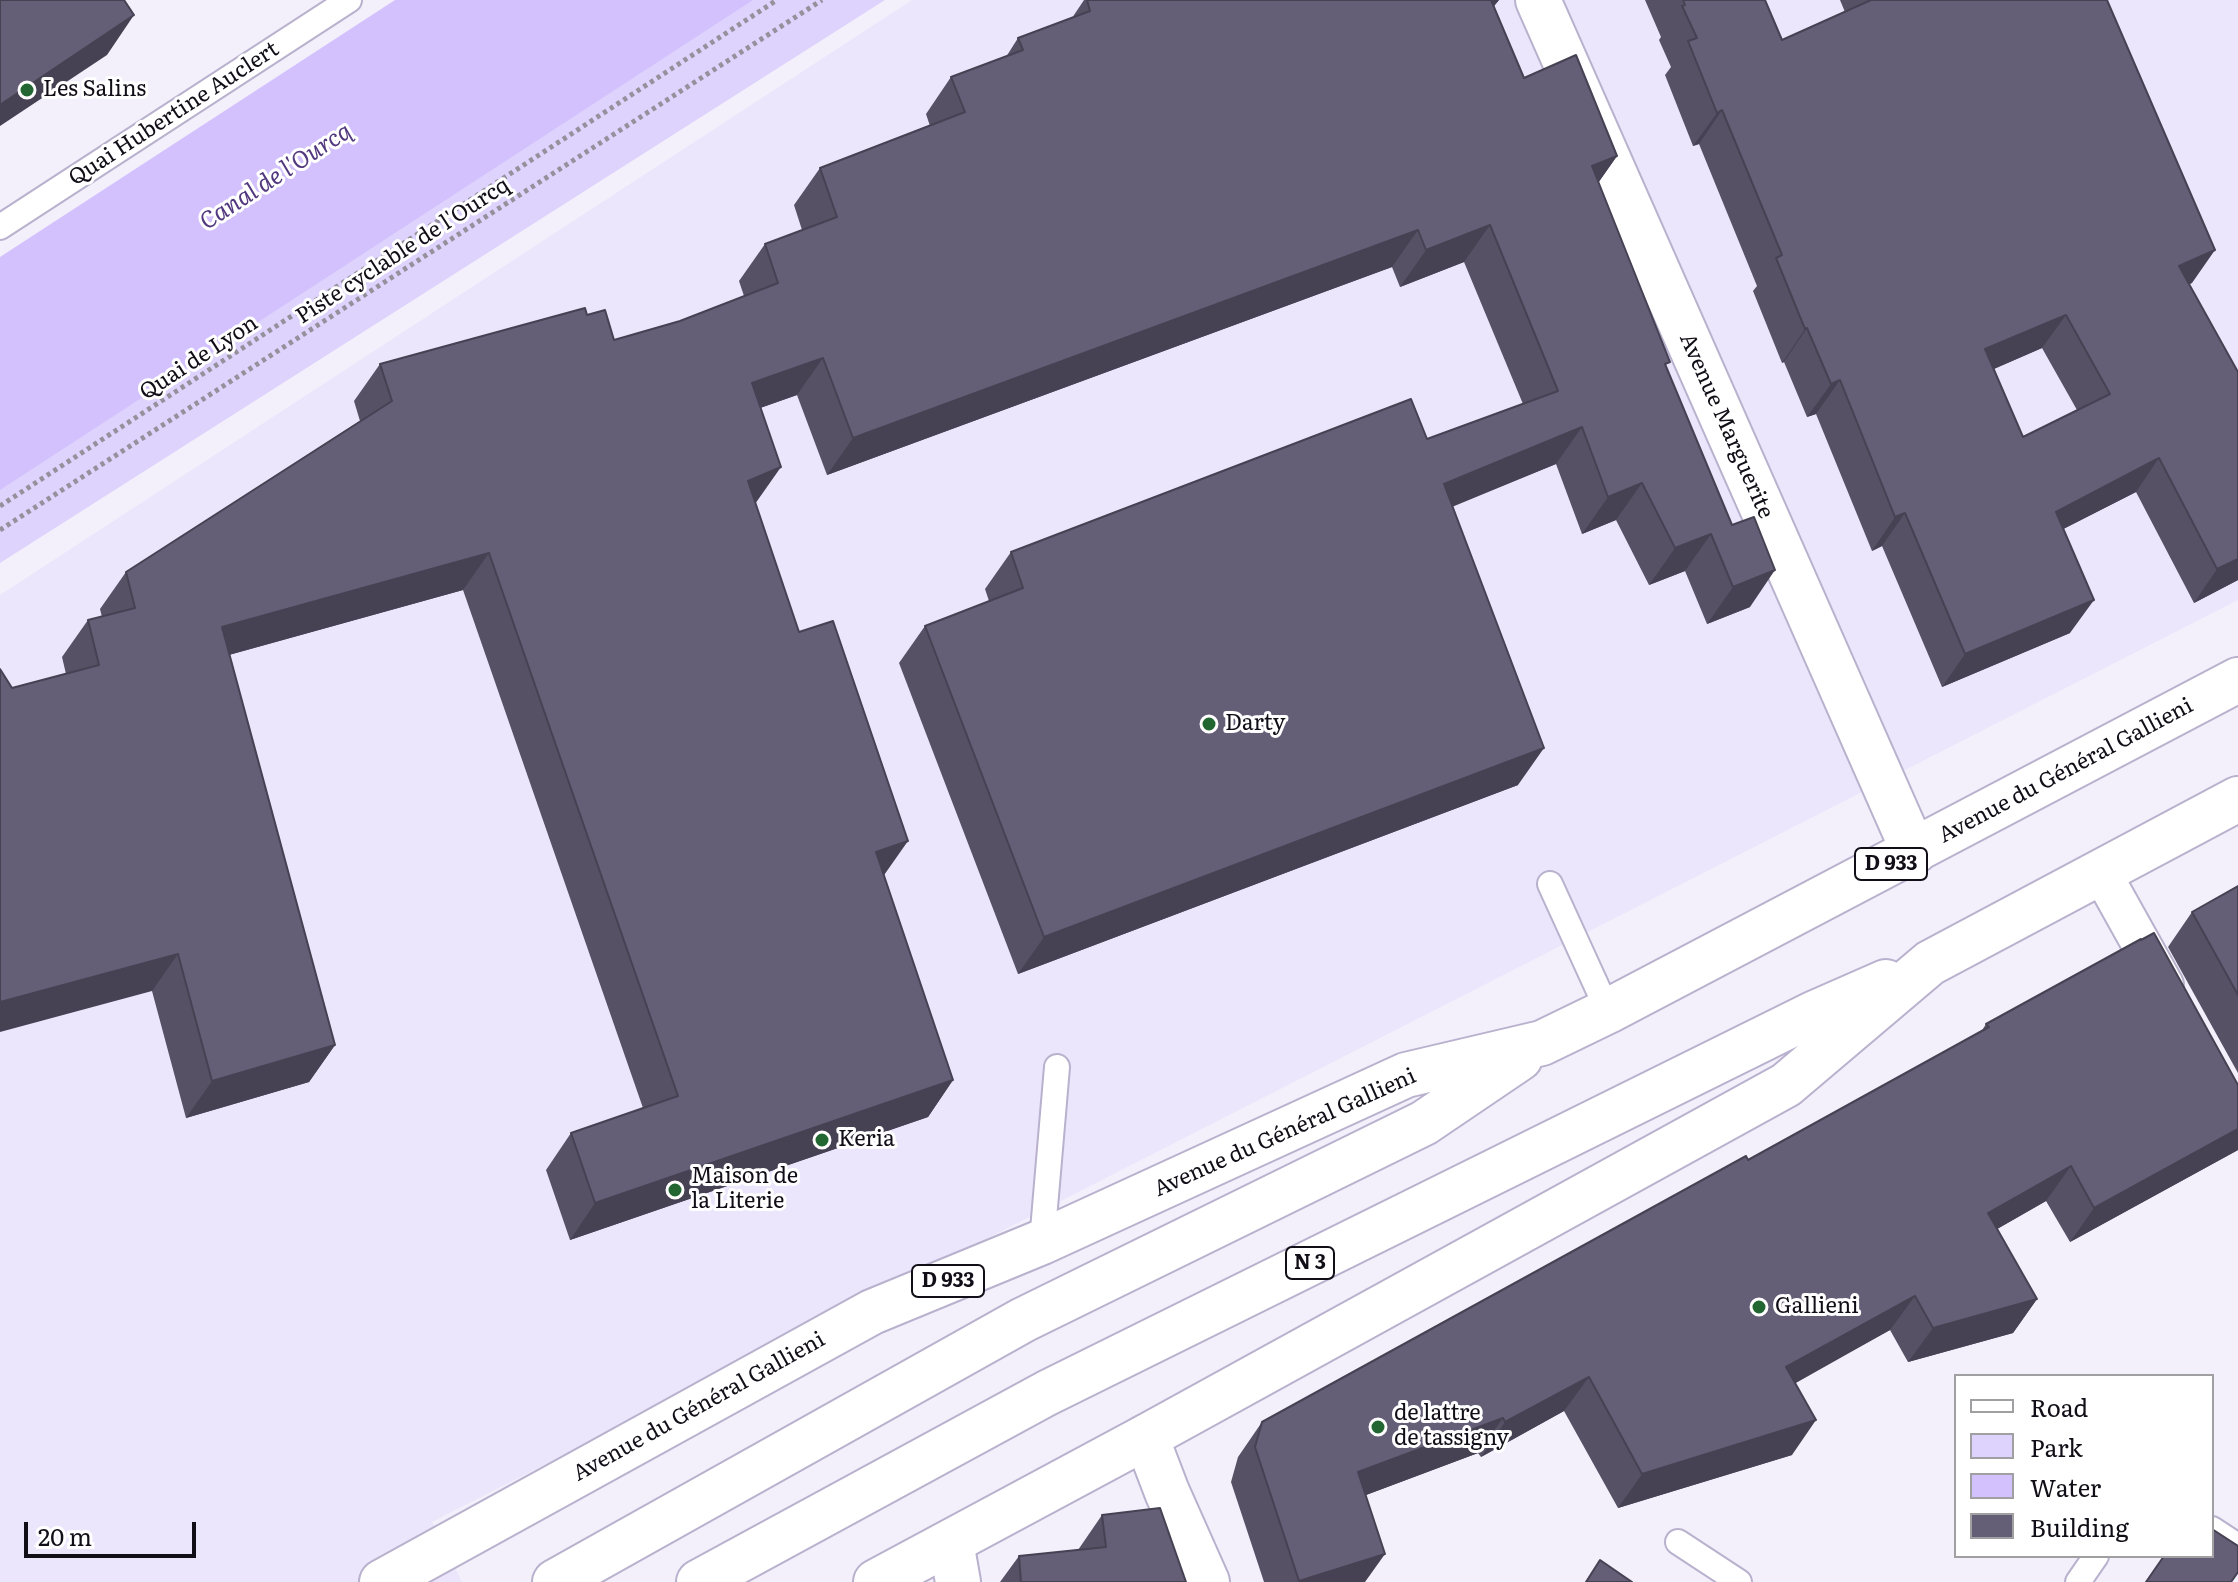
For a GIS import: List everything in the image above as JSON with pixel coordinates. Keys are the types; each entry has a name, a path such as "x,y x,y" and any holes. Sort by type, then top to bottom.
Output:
{"main road":[{"name":"Avenue Marguerite","path":"1538,0 1914,852"},
{"name":"Avenue du Général Gallieni","path":"382,1582 872,1312 1042,1242 1406,1075 1542,1043 1914,852 2238,680"},
{"path":"876,1582 954,1562 1146,1437 1786,1085 1930,963 2238,799"},
{"name":"N 3","path":"699,1582 1047,1393 1813,1014 1930,963"},
{"path":"555,1582 1023,1320 1424,1123 1542,1043"},
{"path":"1146,1437 1207,1582"}],"street":[{"path":"2101,872 2177,1009"}],"lane":[{"name":"Quai Hubertine Auclert","path":"0,227 349,0"},
{"path":"1550,884 1608,1011"},
{"path":"1042,1242 1057,1067"},
{"path":"2214,1530 2238,1546"},
{"path":"1678,1542 1739,1582"},
{"path":"2078,1582 2095,1558"}],"path":[{"name":"Quai de Lyon","path":"0,506 777,0"},
{"name":"Piste cyclable de l'Ourcq","path":"0,530 822,0"}],"shaded area":[{"path":"912,0 2238,0 2238,600 432,1522 462,1582 0,1582 0,595"}],"green space":[{"path":"749,0 885,0 0,563 0,486"}],"water":[{"name":"Canal de l'Ourcq","path":"395,0 753,0 0,490 0,257"}],"building":[{"name":"Les Salins","path":"0,0 124,0 134,15 0,105"},
{"path":"1087,0 1491,0 1524,78 1576,55 1617,156 1592,166 1670,362 1665,364 1732,525 1754,517 1775,570 1733,587 1711,534 1675,548 1642,483 1608,497 1582,427 1444,484 1544,748 1044,937 925,626 1023,588 1011,552 1411,399 1427,439 1558,391 1490,225 1426,250 1418,230 853,438 823,358 752,383 781,467 748,481 799,632 833,621 908,841 876,852 953,1080 595,1203 571,1133 678,1096 489,553 222,627 335,1045 212,1081 178,954 0,1002 0,669 12,688 99,665 88,620 135,608 126,572 392,401 380,364 585,308 587,315 605,310 614,340 680,321 778,283 765,244 837,217 820,168 965,112 951,77 1023,50 1018,38 1090,11"},
{"path":"1683,0 1765,0 1782,40 1871,0 2107,0 2215,250 2179,266 2238,372 2238,559 2217,569 2159,458 2056,512 2094,600 1965,654 1905,513 1895,517 1840,380 1831,384 1805,329 1776,258 1782,255 1722,110 1717,113 1688,41 1697,38 1682,6 1685,5","holes":["2066,315 2110,394 2023,437 1985,349"]},
{"path":"2238,886 2238,995 2192,912"},
{"path":"2154,933 2238,1085 2238,1129 2094,1208 2071,1166 1988,1213 2037,1299 1933,1328 1915,1296 1786,1367 1816,1420 1642,1474 1589,1377 1505,1422 1503,1418 1358,1472 1385,1554 1299,1581 1255,1447 1262,1422 1746,1156 1748,1160 1989,1027 1986,1024"},
{"path":"1160,1508 1186,1582 1021,1582 1019,1556 1106,1547 1102,1515"},
{"path":"2214,1530 2238,1546 2238,1572 2231,1582 2146,1582 2163,1558 2214,1558"},
{"path":"1600,1560 1632,1582 1586,1582"}],"place":[{"name":"Les Salins","path":"27,90"},
{"name":"Darty","path":"1209,724"},
{"name":"Keria","path":"822,1140"},
{"name":"Maison de la Literie","path":"675,1190"},
{"name":"Gallieni","path":"1759,1307"},
{"name":"de lattre de tassigny","path":"1378,1427"}]}
